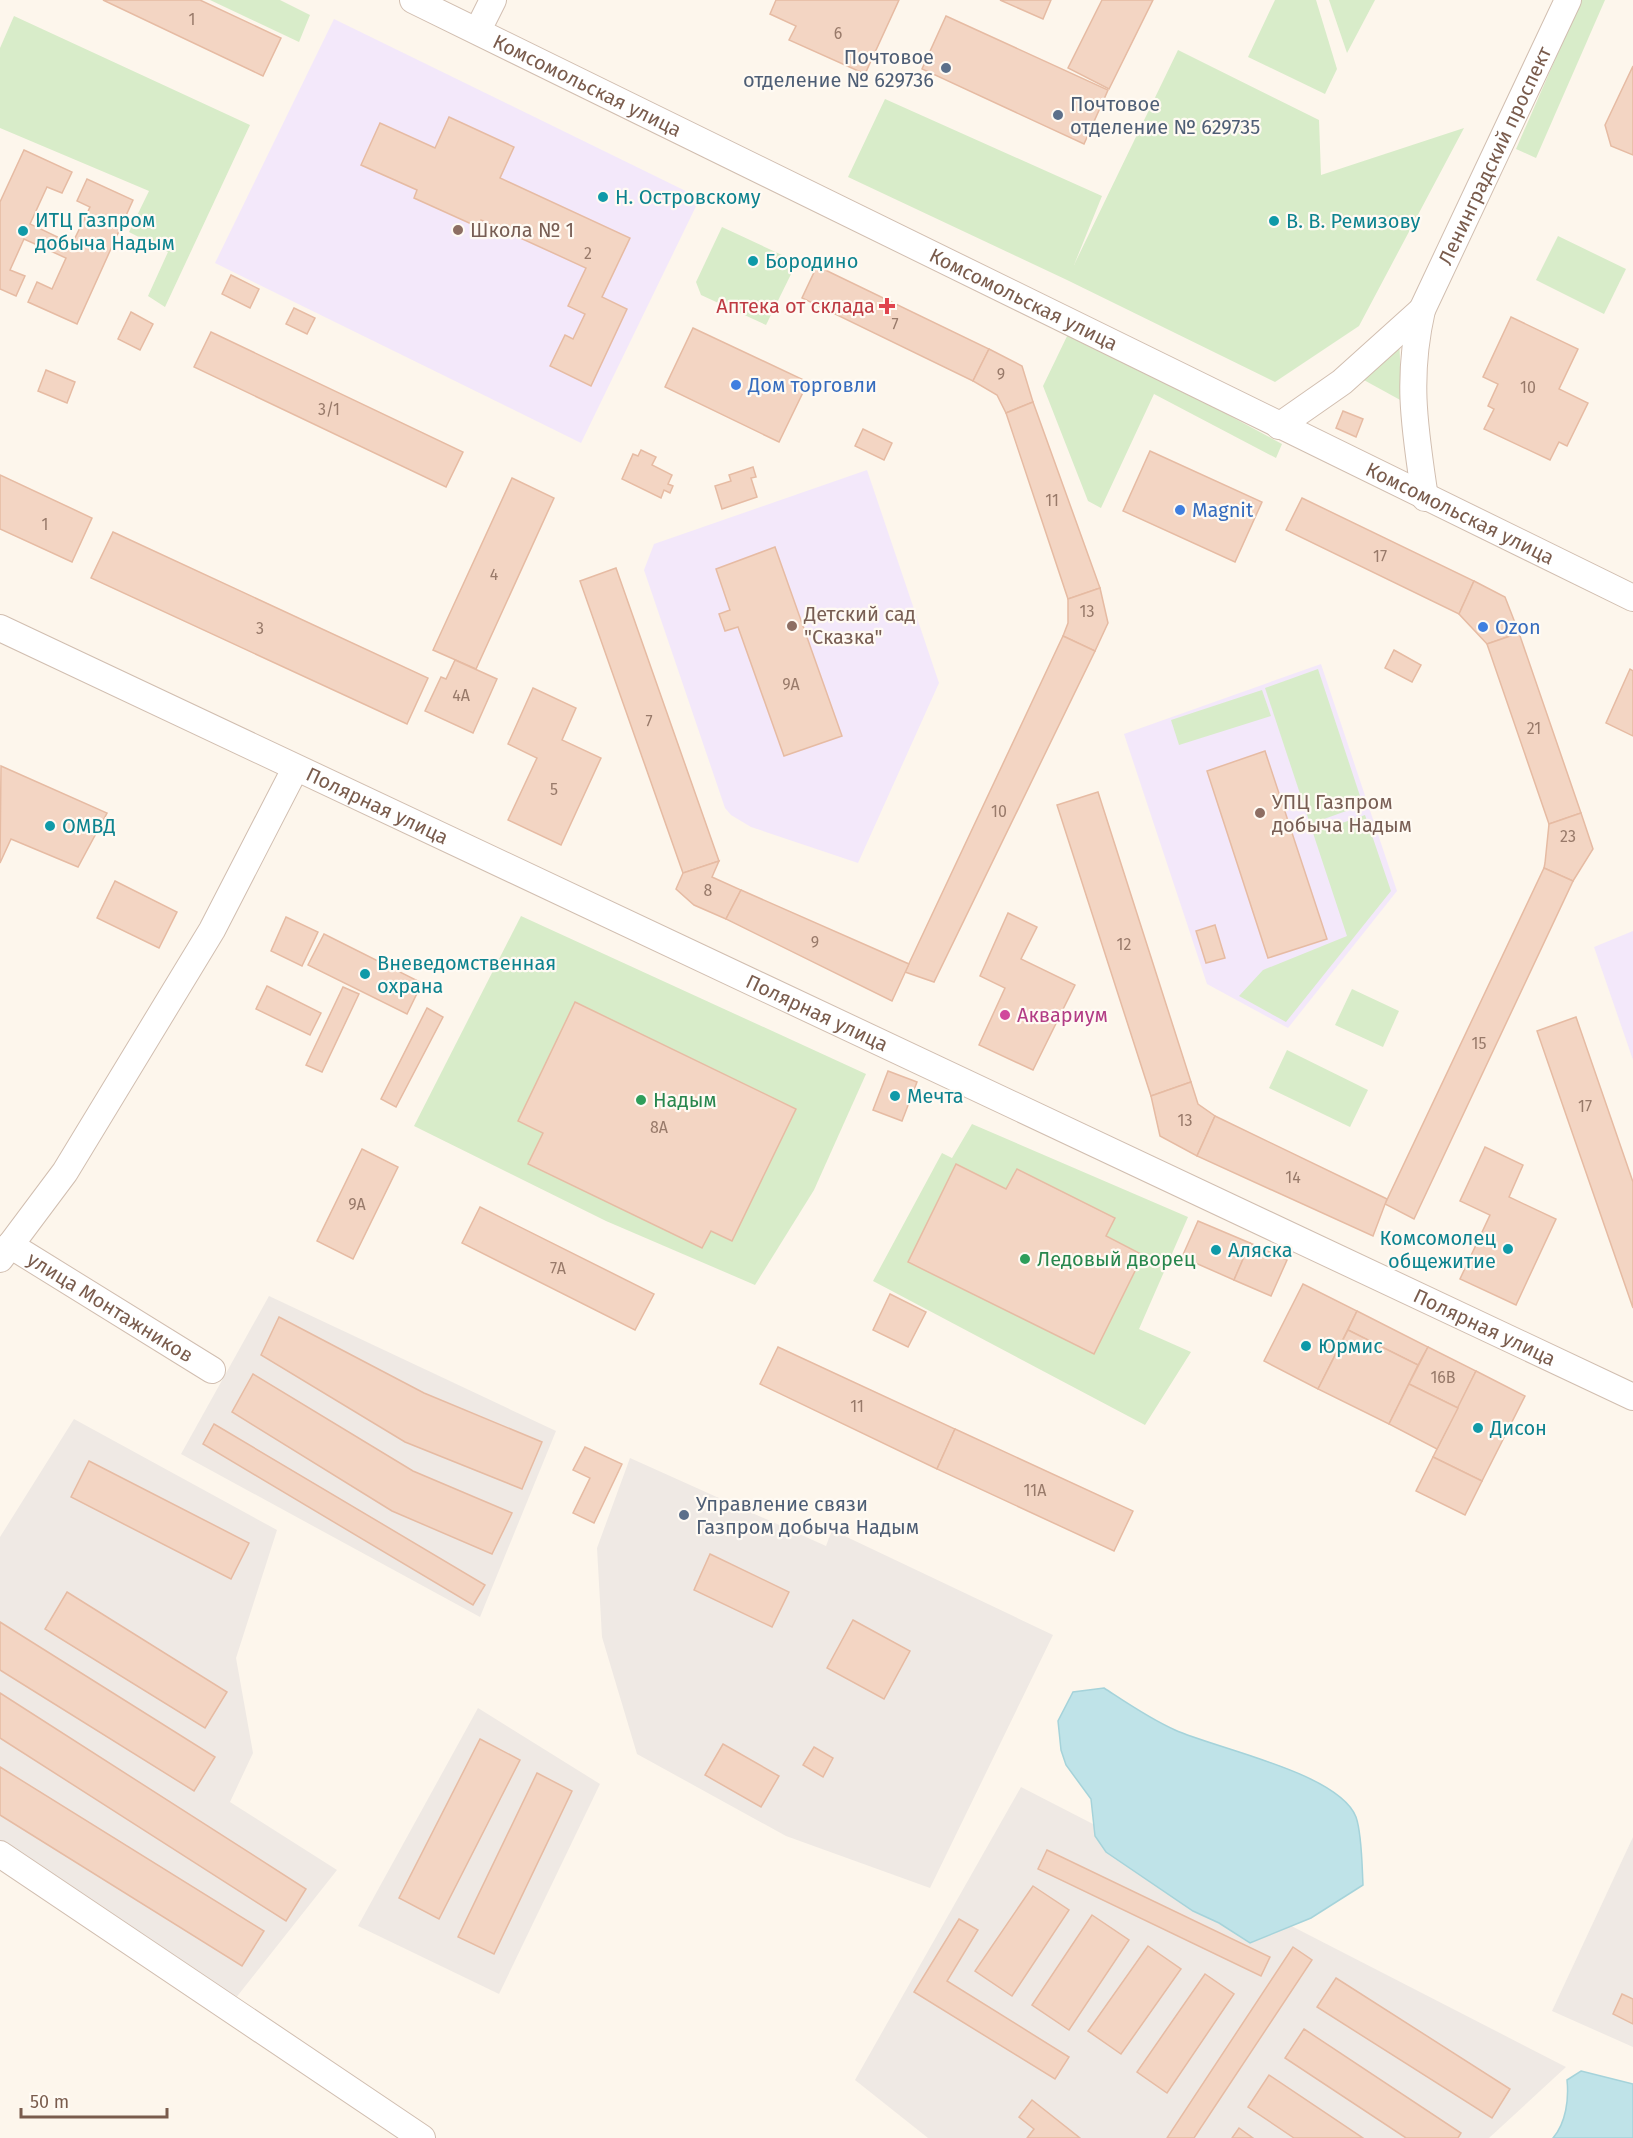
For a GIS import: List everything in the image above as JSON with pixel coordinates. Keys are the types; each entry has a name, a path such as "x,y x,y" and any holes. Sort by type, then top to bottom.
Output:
{"street":[{"name":"Комсомольская улица","path":"413,0 1633,598"},
{"path":"478,30 494,0"},
{"name":"Ленинградский проспект","path":"1422,310 1568,0"},
{"path":"1279,426 1342,382 1422,310"},
{"path":"1422,310 1413,348 1412,385 1413,418 1425,498"},
{"name":"Полярная улица","path":"0,628 295,769 1633,1397"},
{"path":"5,1252 65,1172 212,930 295,769"},
{"name":"улица Монтажников","path":"5,1252 212,1370"},
{"path":"0,1854 422,2138"}],"shaded area":[{"name":"Школа № 1","path":"334,19 700,198 581,443 215,263"},
{"name":"Детский сад \"Сказка\"","path":"867,470 939,683 858,863 751,827 731,815 725,808 644,570 654,544"},
{"name":"УПЦ Газпром добыча Надым","path":"1321,664 1397,891 1288,1028 1207,984 1124,734"},
{"path":"1633,931 1633,1060 1594,947"},
{"path":"269,1296 556,1431 480,1617 181,1454"},
{"path":"74,1419 277,1530 236,1658 253,1753 230,1802 337,1870 235,1999 0,1840 0,1537"},
{"path":"630,1458 826,1546 832,1530 1053,1635 930,1888 786,1836 637,1754 602,1637 597,1548"},
{"path":"478,1708 600,1784 499,1994 358,1926"},
{"path":"1021,1787 1566,2067 1489,2138 928,2138 855,2080"},
{"path":"1633,1837 1633,2047 1552,2011"}],"green space":[{"path":"210,0 280,0 310,15 299,42"},
{"path":"1275,0 1316,0 1337,69 1325,94 1248,57"},
{"path":"1329,0 1375,0 1347,53"},
{"path":"1581,0 1605,0 1536,158 1516,149"},
{"path":"14,16 250,125 165,307 148,296 168,252 129,232 149,191 0,128 0,48"},
{"path":"1178,50 1319,120 1321,175 1464,128 1359,326 1275,382 1067,280 848,177 885,99 1102,196 1074,265"},
{"path":"722,227 797,262 766,325 701,295 696,282"},
{"path":"1558,236 1626,269 1604,314 1536,280"},
{"path":"1070,330 1282,444 1276,458 1154,394 1101,508 1088,501 1043,386"},
{"path":"1399,338 1402,401 1353,374"},
{"path":"1318,669 1363,805 1310,824 1265,688"},
{"path":"1262,690 1271,716 1179,745 1171,720"},
{"path":"1365,815 1391,891 1286,1022 1239,996 1263,970 1347,936 1313,833"},
{"name":"Надым","path":"521,916 866,1074 814,1190 755,1285 606,1221 414,1126"},
{"path":"1352,989 1399,1011 1383,1047 1335,1025"},
{"path":"1287,1050 1368,1090 1350,1127 1269,1088"},
{"path":"972,1124 1188,1217 1139,1329 1191,1352 1145,1425 873,1281 942,1153 952,1158"}],"water":[{"path":"1104,1688 1166,1726 1302,1775 1345,1801 1358,1824 1363,1885 1311,1918 1250,1943 1219,1923 1193,1911 1106,1852 1095,1836 1091,1799 1066,1765 1061,1750 1058,1721 1073,1692"},
{"path":"1581,2071 1633,2084 1633,2138 1553,2138 1566,2110 1567,2080"}],"building":[{"path":"103,0 200,0 281,38 263,76"},
{"path":"776,0 899,0 865,74 789,40 796,26 770,14"},
{"path":"1000,0 1051,0 1043,19"},
{"path":"1102,0 1153,0 1109,89 1068,68"},
{"path":"946,16 1108,90 1084,144 922,69"},
{"path":"1633,66 1633,155 1611,146 1605,125"},
{"path":"449,117 514,147 500,178 630,238 602,297 627,309 591,386 550,366 565,335 573,339 585,314 568,306 586,268 481,220 478,227 414,198 417,190 361,165 380,123 435,148"},
{"name":"ИТЦ Газпром добыча Надым","path":"24,150 72,172 62,193 47,187 30,224 72,244 90,207 77,201 87,179 133,200 77,324 28,302 37,282 52,289 66,258 24,239 10,270 25,276 16,296 0,289 0,202"},
{"path":"817,266 989,349 973,381 802,298"},
{"path":"231,275 259,289 250,308 222,294"},
{"path":"294,308 315,318 307,334 286,324"},
{"path":"131,312 153,324 140,350 118,339"},
{"path":"1511,317 1578,349 1559,389 1588,403 1567,446 1559,442 1550,460 1484,429 1494,409 1488,406 1498,384 1483,377"},
{"name":"Дом торговли","path":"693,328 808,382 779,442 665,387"},
{"path":"211,332 463,452 446,487 194,367"},
{"path":"989,349 1022,366 1033,402 1006,413 997,395 973,381"},
{"path":"46,370 75,382 67,403 38,391"},
{"path":"1033,402 1100,588 1068,599 1006,413"},
{"path":"1343,411 1363,419 1356,437 1336,428"},
{"path":"863,429 892,443 884,460 855,446"},
{"path":"641,450 656,457 652,465 672,475 668,484 673,486 670,493 664,490 661,498 622,479 633,454 638,456"},
{"path":"1150,451 1262,502 1235,562 1123,511"},
{"path":"753,467 756,477 751,478 757,497 722,509 715,486 731,481 729,475"},
{"path":"0,475 92,518 72,562 0,529"},
{"path":"512,478 554,498 476,669 433,650"},
{"path":"1302,498 1474,581 1459,614 1286,530"},
{"path":"113,532 428,678 407,724 91,578"},
{"path":"775,547 842,736 784,756 738,627 725,631 719,614 730,610 716,569"},
{"path":"616,568 719,861 683,873 580,581"},
{"path":"1474,581 1505,597 1519,633 1487,644 1459,614"},
{"path":"1100,588 1108,623 1095,651 1063,636 1068,623 1068,599"},
{"path":"1519,633 1581,813 1549,824 1487,644"},
{"path":"1063,636 1095,651 934,982 905,972"},
{"path":"1394,650 1421,665 1412,682 1385,668"},
{"path":"455,660 497,679 473,733 425,711 441,677 446,679"},
{"path":"1630,669 1633,671 1633,736 1606,723"},
{"path":"533,688 576,708 562,740 601,758 561,845 508,820 537,758 508,744"},
{"path":"1265,751 1327,939 1268,958 1207,771"},
{"name":"ОМВД","path":"1,766 107,813 78,867 11,839 0,863"},
{"path":"1098,792 1191,1082 1151,1096 1057,805"},
{"path":"1581,813 1593,849 1573,881 1544,868 1549,824"},
{"path":"719,861 712,877 741,890 726,919 694,905 676,889 683,873"},
{"path":"1544,868 1573,881 1414,1219 1385,1204"},
{"path":"115,881 177,912 159,948 97,918"},
{"path":"741,890 909,964 892,1001 726,919"},
{"path":"1008,913 1037,927 1021,959 1075,985 1033,1070 979,1045 1005,988 980,976"},
{"path":"286,917 318,932 302,966 271,951"},
{"path":"1215,925 1225,958 1206,963 1196,931"},
{"name":"Вневедомственная охрана","path":"324,934 422,983 407,1014 308,965"},
{"path":"267,986 321,1013 310,1035 256,1009"},
{"path":"343,987 359,994 322,1072 306,1065"},
{"path":"575,1002 796,1109 732,1241 711,1231 702,1248 528,1164 543,1133 518,1121"},
{"path":"427,1008 443,1017 396,1107 381,1099"},
{"path":"1576,1017 1633,1182 1633,1308 1537,1031"},
{"name":"Мечта","path":"888,1071 917,1082 902,1121 873,1110"},
{"path":"1191,1082 1198,1104 1215,1116 1197,1156 1160,1136 1151,1096"},
{"path":"1215,1116 1387,1199 1373,1236 1197,1156"},
{"name":"Комсомолец общежитие","path":"1485,1147 1523,1165 1509,1197 1556,1219 1516,1305 1460,1279 1490,1215 1460,1201"},
{"path":"362,1149 398,1167 353,1259 317,1241"},
{"name":"Ледовый дворец","path":"956,1164 1006,1189 1017,1169 1115,1218 1106,1236 1143,1255 1094,1354 908,1262"},
{"path":"480,1207 654,1294 635,1330 462,1243"},
{"name":"Аляска","path":"1198,1221 1250,1243 1234,1280 1182,1257"},
{"path":"1250,1243 1287,1260 1271,1296 1234,1280"},
{"name":"Юрмис","path":"1303,1284 1357,1311 1318,1389 1264,1361"},
{"path":"890,1294 926,1312 908,1347 873,1330"},
{"path":"1357,1311 1428,1347 1418,1365 1348,1330"},
{"path":"279,1317 424,1393 542,1442 522,1489 405,1442 261,1355"},
{"path":"1348,1330 1418,1365 1389,1424 1318,1389"},
{"path":"778,1347 955,1429 937,1469 760,1384"},
{"name":"Дисон","path":"1428,1347 1476,1371 1458,1408 1409,1384"},
{"name":"Дисон","path":"1476,1371 1525,1396 1482,1481 1433,1457"},
{"path":"253,1374 413,1471 512,1513 492,1554 392,1511 232,1412"},
{"path":"1409,1384 1458,1408 1437,1449 1389,1424"},
{"path":"214,1424 485,1585 473,1605 203,1444"},
{"path":"955,1429 1133,1511 1114,1551 937,1469"},
{"path":"585,1447 622,1464 594,1523 573,1513 590,1478 573,1470"},
{"path":"1433,1457 1482,1481 1465,1515 1416,1491"},
{"path":"89,1461 249,1543 231,1579 71,1497"},
{"path":"710,1554 789,1592 772,1627 694,1590"},
{"path":"67,1592 227,1692 205,1728 45,1629"},
{"path":"853,1620 910,1651 884,1699 827,1668"},
{"path":"0,1622 215,1757 194,1791 0,1670"},
{"path":"0,1693 306,1889 286,1921 0,1738"},
{"path":"480,1739 520,1760 439,1919 399,1898"},
{"path":"723,1744 779,1776 761,1807 705,1775"},
{"path":"814,1747 833,1758 823,1777 803,1765"},
{"path":"0,1767 264,1931 242,1966 0,1815"},
{"path":"537,1773 572,1791 494,1954 458,1937"},
{"path":"1047,1850 1270,1957 1261,1976 1038,1869"},
{"path":"1033,1886 1069,1910 1012,1996 975,1971"},
{"path":"1092,1915 1129,1940 1069,2030 1032,2005"},
{"path":"959,1919 978,1930 947,1981 1069,2057 1055,2079 914,1992"},
{"path":"1148,1946 1181,1969 1121,2054 1088,2031"},
{"path":"1293,1947 1312,1960 1194,2138 1167,2138"},
{"path":"1205,1974 1234,1994 1167,2093 1137,2072"},
{"path":"1336,1978 1510,2089 1492,2118 1317,2007"},
{"path":"1622,1994 1633,1999 1633,2024 1613,2014"},
{"path":"1304,2029 1461,2133 1458,2138 1406,2138 1285,2058"},
{"path":"1269,2075 1363,2138 1294,2138 1248,2107"},
{"path":"1032,2100 1080,2138 1027,2138 1034,2129 1019,2117"},
{"path":"1239,2128 1253,2138 1232,2138"}],"place":[{"name":"Почтовое отделение № 629736","path":"946,68"},
{"name":"Почтовое отделение № 629735","path":"1058,115"},
{"name":"Н. Островскому","path":"603,197"},
{"name":"В. В. Ремизову","path":"1274,221"},
{"name":"Школа № 1","path":"458,230"},
{"name":"ИТЦ Газпром добыча Надым","path":"23,231"},
{"name":"Бородино","path":"753,261"},
{"name":"Аптека от склада","path":"887,306"},
{"name":"Дом торговли","path":"736,385"},
{"name":"Magnit","path":"1180,510"},
{"name":"Детский сад \"Сказка\"","path":"792,626"},
{"name":"Ozon","path":"1483,627"},
{"name":"УПЦ Газпром добыча Надым","path":"1260,813"},
{"name":"ОМВД","path":"50,826"},
{"name":"Вневедомственная охрана","path":"365,974"},
{"name":"Аквариум","path":"1005,1015"},
{"name":"Мечта","path":"895,1096"},
{"name":"Надым","path":"641,1100"},
{"name":"Комсомолец общежитие","path":"1508,1249"},
{"name":"Аляска","path":"1216,1250"},
{"name":"Ледовый дворец","path":"1025,1259"},
{"name":"Юрмис","path":"1306,1346"},
{"name":"Дисон","path":"1478,1428"},
{"name":"Управление связи Газпром добыча Надым","path":"684,1515"}]}
